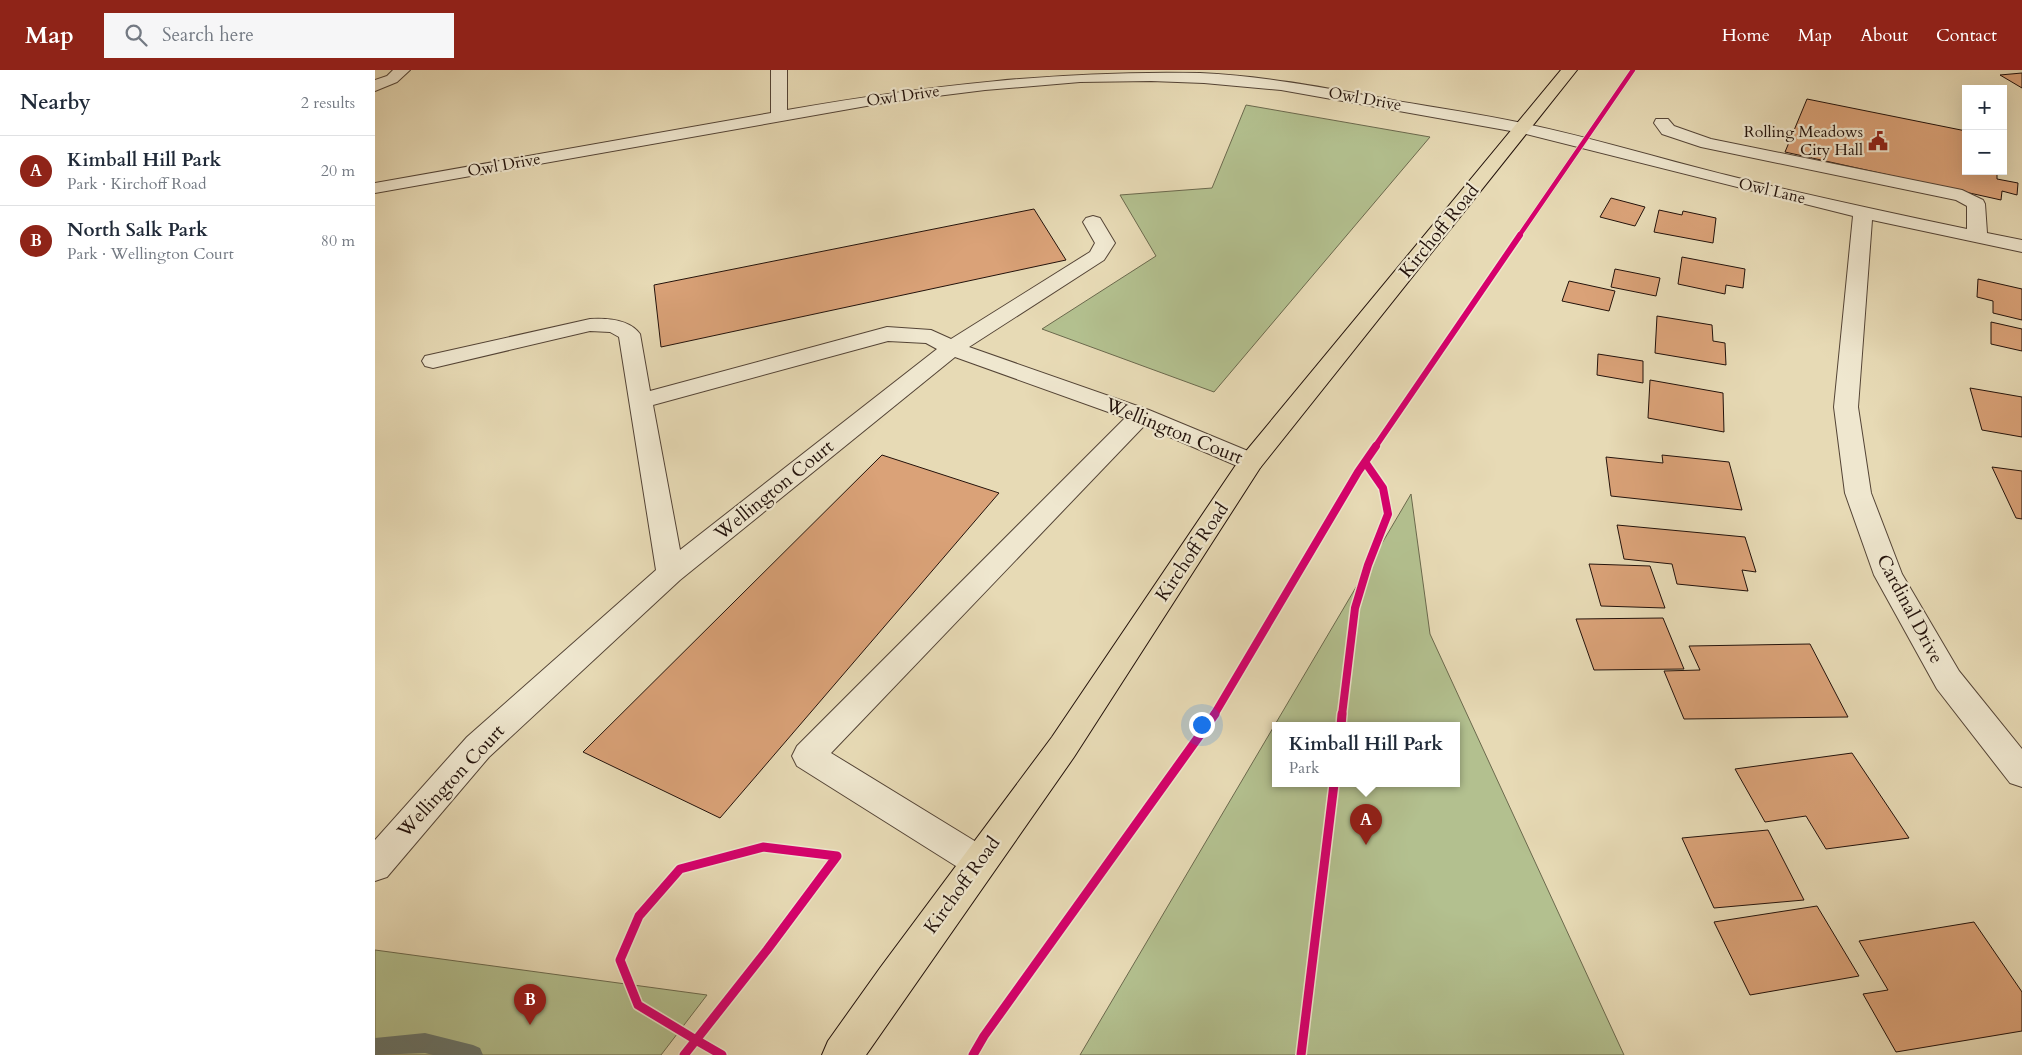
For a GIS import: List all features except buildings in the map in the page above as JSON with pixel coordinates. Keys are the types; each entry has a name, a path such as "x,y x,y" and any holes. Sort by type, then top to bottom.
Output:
{"main road":[{"name":"Kirchoff Road","path":"842,1055 893,981 1063,747 1251,462 1569,70"}],"street":[{"path":"375,86 392,80 402,70"},
{"path":"779,70 779,116"},
{"name":"Owl Drive","path":"375,188 889,97 985,85 1152,73 1281,84 1523,128"},
{"path":"1662,123 1668,130 1687,137 1962,196 1976,204 1977,237"},
{"name":"Owl Lane","path":"1523,128 1725,180 2022,246"},
{"path":"1725,180 1744,149"},
{"name":"Cardinal Drive","path":"1863,212 1846,407 1858,493 1888,575 1948,680 2022,772"},
{"path":"641,401 887,334 931,337 952,348 1097,256 1105,242 1093,222"},
{"path":"433,361 573,328 609,325 622,328 629,334 670,573"},
{"name":"Wellington Court","path":"375,865 478,747 670,573 952,348 1141,415 1251,462"},
{"path":"979,862 808,756 1141,415"}],"green space":[{"path":"1246,105 1430,137 1214,392 1042,329 1156,256 1120,195 1212,188"},
{"path":"1411,494 1430,634 1624,1055 1080,1055 1272,730 1272,787 1460,787 1460,722 1276,722"},
{"path":"375,950 707,995 661,1055 375,1055"}],"waterway":[{"path":"375,1048 425,1043 473,1055"}],"cycle path":[{"path":"973,1055 984,1036 1208,726 1358,472 1633,70"},
{"path":"1341,722 1355,608 1368,565 1388,514 1383,488 1365,462"},
{"path":"1301,1055 1334,787"},
{"path":"684,1055 767,950 837,856 763,847 680,869 639,916 620,960 638,1005 722,1055"}],"place":[{"name":"Rolling Meadows City Hall","path":"1878,141"},
{"name":"Kimball Hill Park","path":"1366,845"},
{"name":"North Salk Park","path":"530,1025"}]}
